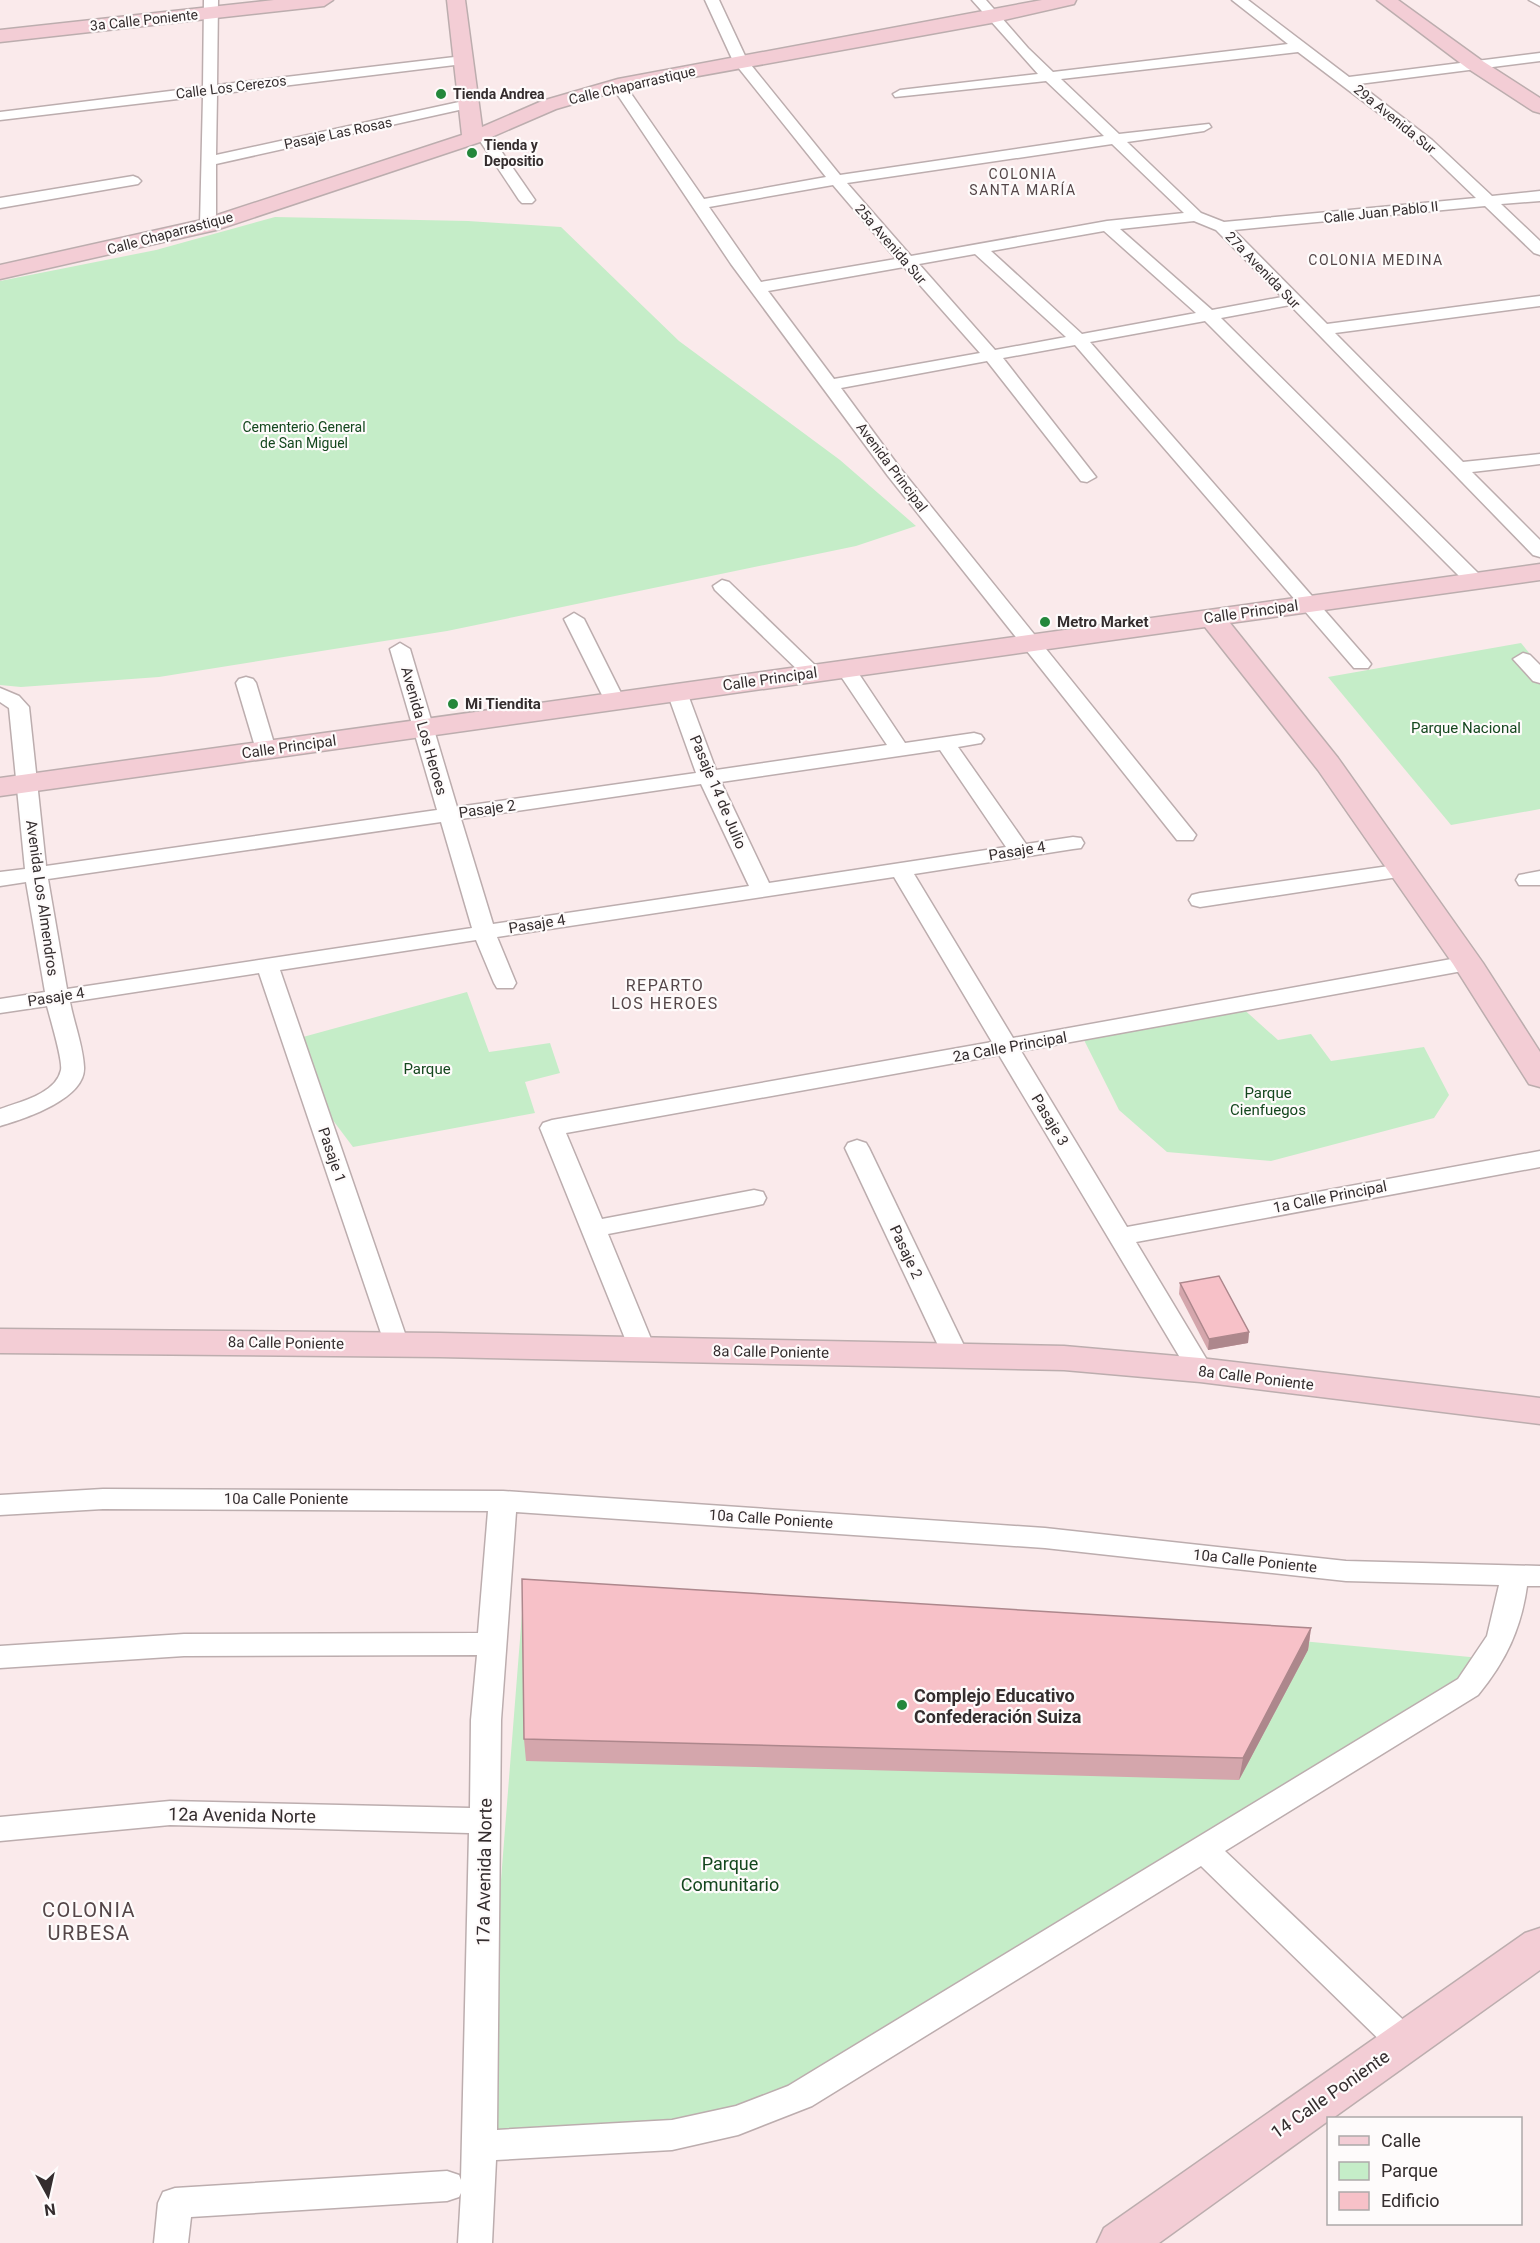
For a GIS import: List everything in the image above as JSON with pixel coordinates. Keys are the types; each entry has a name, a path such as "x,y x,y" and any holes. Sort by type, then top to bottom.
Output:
{"street":[{"name":"3a Calle Poniente","path":"0,36 211,7 324,0"},
{"path":"456,0 468,104 478,136 527,200"},
{"name":"25a Avenida Sur","path":"712,0 740,61 835,179 906,262 991,355 1087,477"},
{"name":"Calle Chaparrastique","path":"0,272 208,225 478,136 549,105 618,85 985,8 1067,0"},
{"name":"29a Avenida Sur","path":"1239,0 1349,81 1427,143 1491,201 1540,250"},
{"path":"1386,0 1474,64 1540,106"},
{"path":"1536,0 1540,2"},
{"path":"208,225 211,7"},
{"name":"27a Avenida Sur","path":"985,8 1023,51 1196,216 1222,227 1540,551"},
{"path":"900,94 1301,47"},
{"path":"1349,81 1540,57"},
{"name":"Calle Los Cerezos","path":"0,116 463,60"},
{"name":"Avenida Principal","path":"618,85 757,288 894,472 1185,835"},
{"name":"Pasaje Las Rosas","path":"209,161 468,104"},
{"path":"700,204 835,179 1203,127"},
{"path":"0,203 133,181"},
{"name":"Calle Juan Pablo II","path":"1222,227 1540,196"},
{"path":"757,288 1107,226 1196,216"},
{"path":"1107,226 1210,317 1475,581"},
{"path":"980,250 1080,341 1361,664"},
{"path":"831,386 1293,300"},
{"path":"1321,330 1540,301"},
{"path":"1457,468 1540,459"},
{"name":"Calle Principal","path":"13,785 1540,572"},
{"path":"722,586 812,674"},
{"path":"1212,618 1328,764 1468,963 1540,1077"},
{"path":"574,619 615,701"},
{"name":"Avenida Los Heroes","path":"400,649 484,932 504,983"},
{"path":"1523,659 1540,677"},
{"path":"846,669 900,750"},
{"path":"246,683 266,750"},
{"name":"Pasaje 14 de Julio","path":"677,692 708,777 762,890"},
{"name":"Avenida Los Almendros","path":"0,694 19,707 13,785 36,874 57,997 73,1069 65,1085 47,1100 0,1118"},
{"name":"Pasaje 2","path":"0,879 974,739"},
{"path":"945,743 1020,851"},
{"name":"Pasaje 4","path":"0,1006 1073,843"},
{"name":"Pasaje 3","path":"900,869 1200,1370"},
{"path":"1200,900 1403,870"},
{"name":"2a Calle Principal","path":"593,1229 552,1128 1468,963"},
{"name":"Pasaje 1","path":"267,965 396,1345"},
{"name":"Pasaje 2","path":"857,1148 956,1356"},
{"name":"1a Calle Principal","path":"1120,1237 1540,1159"},
{"path":"643,1351 593,1229 754,1198"},
{"name":"8a Calle Poniente","path":"0,1341 396,1345 1064,1358 1200,1370 1275,1382 1540,1411"},
{"name":"10a Calle Poniente","path":"0,1505 103,1499 503,1501 1045,1538 1346,1571 1527,1576"},
{"name":"17a Avenida Norte","path":"475,2243 480,2146 486,1720 503,1501"},
{"path":"480,2146 672,2135 738,2120 800,2096 1468,1687 1491,1659 1507,1627 1527,1576"},
{"path":"0,1657 92,1648 317,1641 492,1644"},
{"name":"12a Avenida Norte","path":"0,1829 170,1813 485,1821"},
{"path":"1204,1850 1404,2042"},
{"name":"14 Calle Poniente","path":"1121,2243 1539,1949"},
{"path":"171,2243 175,2203 447,2186"}],"green space":[{"name":"Cementerio General de San Miguel","path":"275,217 468,221 561,227 679,341 840,460 916,526 856,546 447,631 159,677 21,687 0,685 0,281 156,250"},
{"name":"Parque Nacional","path":"1521,643 1540,666 1540,809 1451,825 1328,677"},
{"name":"Parque","path":"467,992 489,1052 550,1043 560,1073 525,1082 535,1113 353,1147 326,1111 303,1037"},
{"name":"Parque Cienfuegos","path":"1240,1006 1278,1040 1311,1034 1331,1061 1424,1047 1449,1095 1434,1118 1271,1161 1167,1152 1119,1110 1081,1034"},
{"name":"Parque Comunitario","path":"860,1599 1491,1659 800,2096 672,2135 480,2146 523,1601 859,1647"}],"building":[{"path":"1219,1276 1249,1332 1209,1339 1180,1283"},
{"name":"Complejo Educativo Confederación Suiza","path":"522,1579 1311,1628 1243,1758 524,1739"}],"place":[{"name":"Tienda Andrea","path":"441,94"},
{"name":"Tienda y Depositio","path":"472,153"},
{"name":"Metro Market","path":"1045,622"},
{"name":"Mi Tiendita","path":"453,704"},
{"name":"Complejo Educativo Confederación Suiza","path":"902,1705"}],"district":[{"name":"COLONIA SANTA MARÍA","path":"1023,182"},
{"name":"COLONIA MEDINA","path":"1376,260"},
{"name":"REPARTO LOS HEROES","path":"665,994"},
{"name":"COLONIA URBESA","path":"89,1922"}]}
